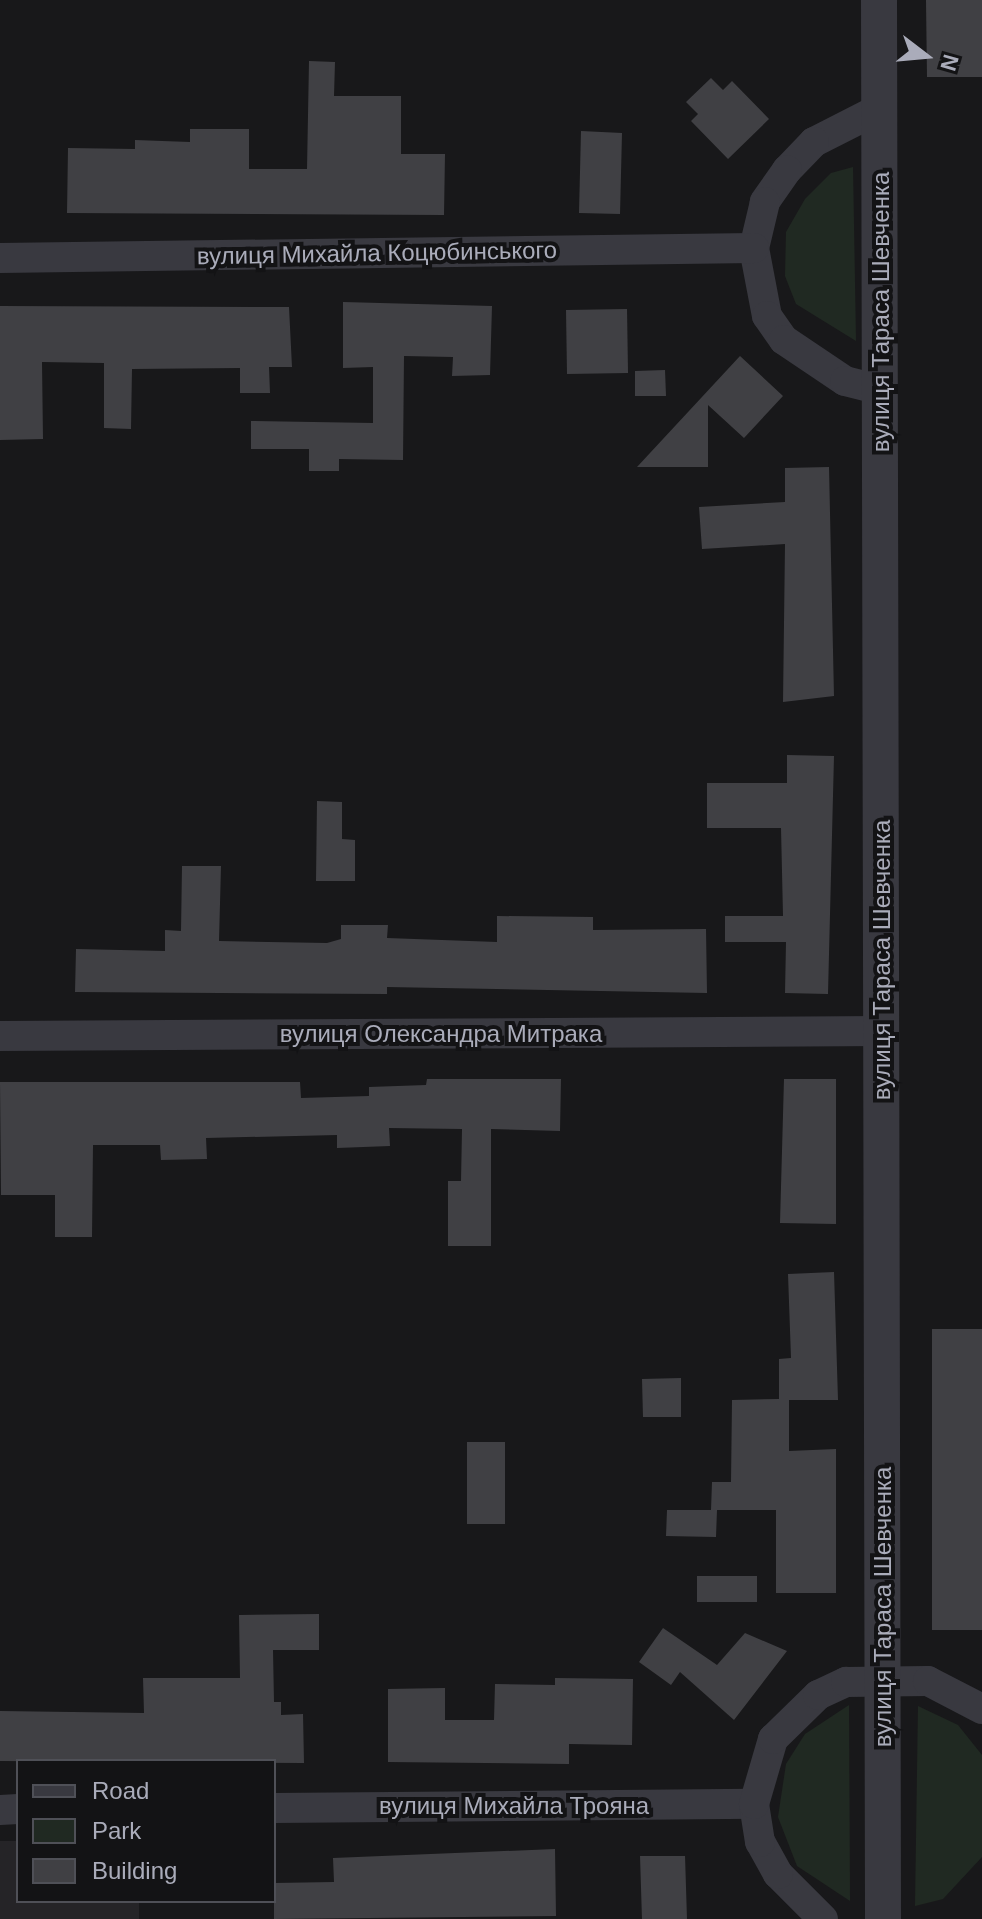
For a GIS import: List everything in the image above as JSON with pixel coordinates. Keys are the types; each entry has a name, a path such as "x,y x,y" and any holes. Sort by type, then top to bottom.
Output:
{"street":[{"name":"вулиця Тараса Шевченка","path":"879,0 883,1919"},
{"path":"879,109 814,142 787,170 765,202 754,248 767,316 784,340 845,381 881,390"},
{"name":"вулиця Михайла Коцюбинського","path":"0,258 754,248"},
{"name":"вулиця Олександра Митрака","path":"0,1036 883,1031"},
{"path":"823,1919 778,1874 760,1842 754,1804 773,1739 794,1715 846,1682 884,1677 928,1681 982,1709"},
{"name":"вулиця Михайла Трояна","path":"276,1808 754,1804"}],"shaded area":[{"path":"0,1841 16,1841 16,1903 139,1903 139,1919 0,1919"}],"green space":[{"path":"853,167 856,341 796,304 785,276 786,232 805,199 831,173"},
{"path":"849,1705 850,1901 797,1866 778,1817 786,1764 805,1734"},
{"path":"918,1706 958,1725 982,1755 982,1857 943,1899 915,1906"}],"building":[{"path":"926,0 982,0 982,77 927,77"},
{"path":"309,61 335,62 334,96 401,96 401,154 445,154 444,215 67,213 68,148 135,149 135,140 190,142 190,129 249,129 249,169 307,169"},
{"path":"711,78 723,90 732,81 769,119 728,159 691,121 698,114 686,102"},
{"path":"581,131 622,133 620,214 579,213"},
{"path":"343,302 492,306 490,375 452,376 453,357 404,356 403,460 339,459 339,471 309,471 309,449 251,449 251,421 373,423 373,367 343,368"},
{"path":"0,306 289,307 292,367 269,367 270,393 240,393 240,368 132,369 131,429 104,428 104,363 42,362 43,439 0,440"},
{"path":"627,309 628,373 567,374 566,310"},
{"path":"740,356 783,396 744,438 708,405 708,467 637,467"},
{"path":"665,370 666,396 635,396 635,371"},
{"path":"829,467 834,696 783,702 785,544 702,549 699,507 785,502 785,468"},
{"path":"787,755 834,756 828,994 785,993 786,942 725,942 725,916 783,916 781,828 707,828 707,783 787,783"},
{"path":"317,801 342,802 342,839 355,840 355,881 316,881"},
{"path":"182,866 221,866 219,941 327,943 341,939 341,925 388,925 387,938 497,942 497,916 593,917 593,930 706,929 707,993 387,987 387,994 75,992 76,949 165,951 165,930 181,931"},
{"path":"427,1079 561,1079 560,1131 491,1129 491,1246 448,1246 448,1181 461,1181 462,1129 389,1128 390,1146 337,1148 337,1135 206,1138 207,1159 161,1160 160,1145 93,1145 92,1237 55,1237 55,1195 1,1195 0,1082 300,1082 301,1098 369,1096 369,1087 426,1085"},
{"path":"784,1079 836,1079 836,1224 780,1223"},
{"path":"834,1272 838,1400 789,1400 789,1451 836,1449 836,1593 776,1593 776,1510 717,1510 716,1537 666,1536 667,1510 711,1510 712,1482 731,1482 732,1400 779,1399 779,1359 791,1358 788,1274"},
{"path":"932,1329 982,1329 982,1630 932,1630"},
{"path":"681,1378 681,1417 643,1417 642,1379"},
{"path":"467,1442 505,1442 505,1524 467,1524"},
{"path":"697,1576 757,1576 757,1602 697,1602"},
{"path":"319,1614 319,1650 273,1650 274,1702 281,1702 281,1715 303,1714 304,1763 276,1763 276,1759 0,1761 0,1711 144,1713 143,1678 240,1678 239,1615"},
{"path":"663,1628 717,1665 745,1633 787,1651 734,1720 680,1672 671,1685 639,1662"},
{"path":"555,1678 633,1679 632,1745 569,1744 569,1764 388,1762 388,1689 445,1688 445,1720 494,1720 495,1684 555,1685"},
{"path":"555,1849 556,1916 274,1919 276,1883 334,1882 333,1858"},
{"path":"640,1856 685,1856 687,1919 642,1919"}]}
